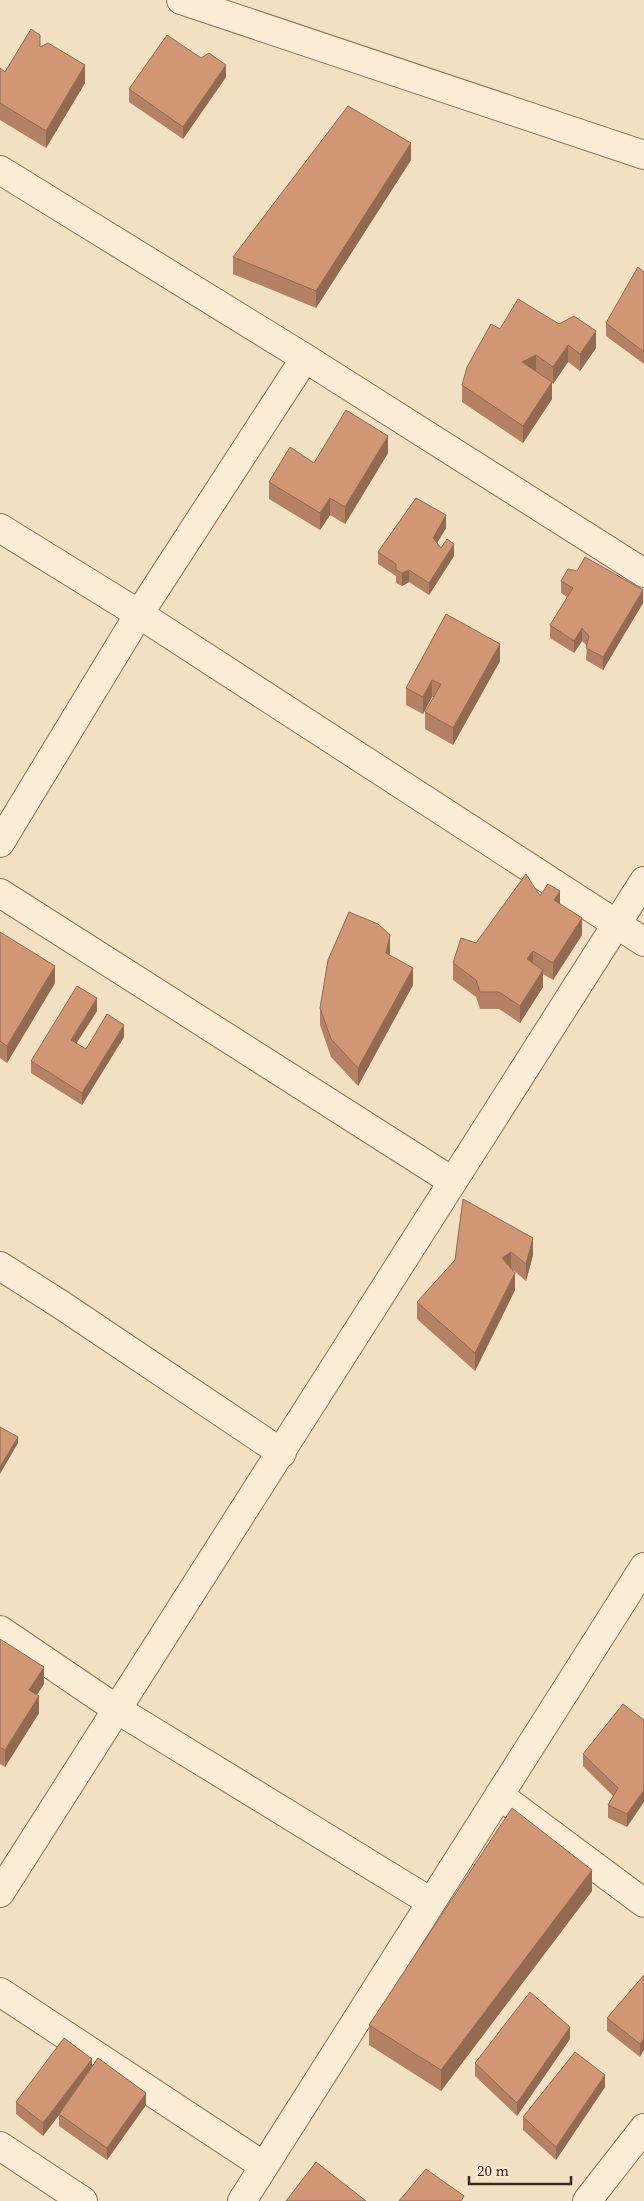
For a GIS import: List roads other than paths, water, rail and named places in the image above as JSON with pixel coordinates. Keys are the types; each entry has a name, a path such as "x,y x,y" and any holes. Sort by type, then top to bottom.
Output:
{"street":[{"path":"181,0 644,155"},
{"path":"0,170 304,358 644,573"},
{"path":"0,843 139,614 304,358"},
{"path":"0,528 139,614 644,942"},
{"path":"0,1893 282,1453 452,1181 644,881"},
{"path":"0,894 452,1181"},
{"path":"0,1266 282,1453"},
{"path":"242,2201 644,1567"},
{"path":"0,1630 118,1710 431,1902"},
{"path":"499,1795 644,1903"},
{"path":"0,1992 264,2166"},
{"path":"587,2201 644,2128"},
{"path":"0,2146 83,2201"}]}
